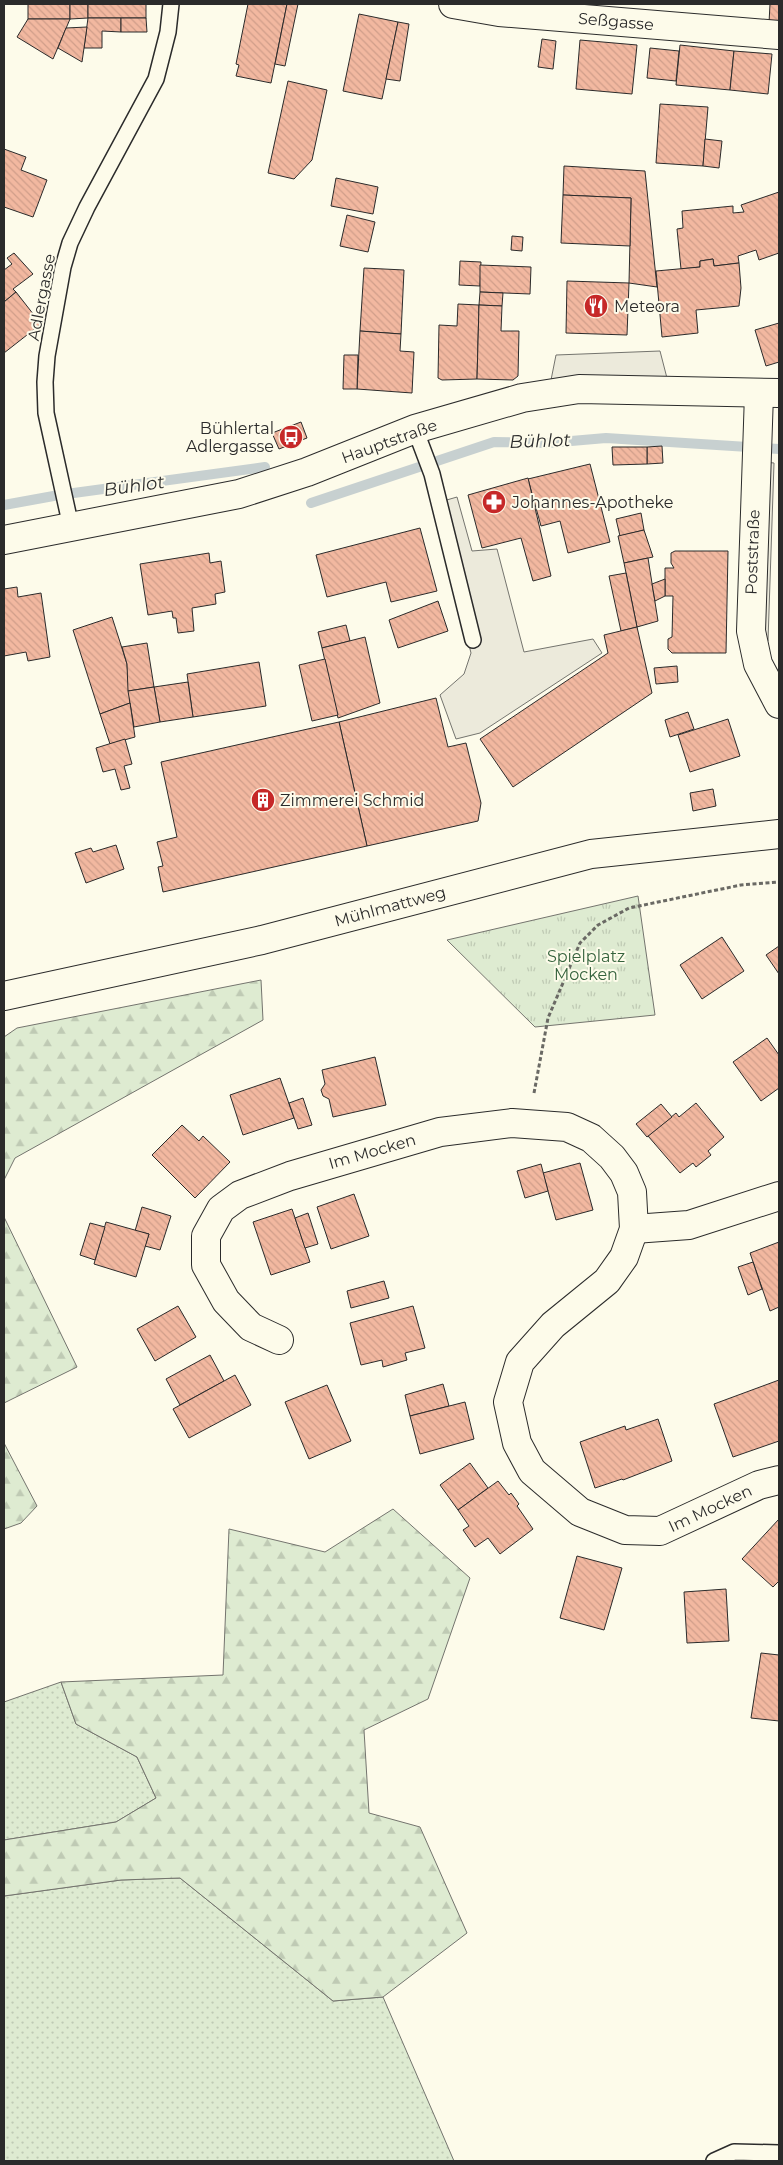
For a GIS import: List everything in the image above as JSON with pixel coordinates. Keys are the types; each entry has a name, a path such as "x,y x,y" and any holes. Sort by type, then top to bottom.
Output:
{"street":[{"name":"Seßgasse","path":"453,4 499,12 779,35"},
{"name":"Hauptstraße","path":"4,540 69,518 239,494 307,472 415,429 522,398 579,389 765,402"},
{"name":"Poststraße","path":"765,402 755,463 751,631 758,664 779,704"},
{"name":"Mühlmattweg","path":"4,996 262,940 591,854 779,834"},
{"name":"Im Mocken","path":"279,1340 251,1327 226,1301 206,1265 206,1236 221,1210 240,1195 290,1176 440,1132 512,1123 567,1126 591,1138 612,1157 624,1174 632,1192 634,1229 624,1257 607,1281 553,1325 520,1362 508,1402 517,1443 532,1471 580,1512 625,1530 660,1531 759,1485 779,1480"},
{"path":"634,1229 689,1225 779,1196"}],"lane":[{"name":"Adlergasse","path":"69,518 46,413 44,382 63,266 70,243 83,216 156,79 168,32 171,4"},
{"path":"415,429 432,474 473,640"},
{"path":"714,2161 734,2152 779,2153"}],"path":[{"path":"531,1124 534,1094 548,1018 580,943 598,925 629,908 741,885 779,882"}],"green space":[{"name":"Spielplatz Mocken","path":"638,896 655,1015 535,1027 447,940"},
{"path":"261,980 263,1020 15,1158 4,1180 4,1037 17,1028"},
{"path":"4,1217 77,1367 4,1403"},
{"path":"4,1443 37,1506 21,1523 4,1529"},
{"path":"393,1509 470,1578 428,1699 364,1730 369,1813 420,1827 467,1933 383,1997 333,2001 180,1878 121,1880 4,1896 4,1840 116,1822 156,1798 137,1757 76,1724 61,1682 223,1675 229,1529 325,1552"},
{"path":"61,1682 76,1724 137,1757 156,1798 116,1822 4,1840 4,1702"},
{"path":"180,1878 333,2001 383,1997 454,2161 4,2161 4,1896 121,1880"}],"shaded area":[{"path":"660,351 668,382 551,380 556,355"},
{"path":"764,462 774,463 768,641 757,640"},
{"path":"457,497 472,551 497,549 524,652 593,639 602,653 480,733 456,739 440,695 464,674 471,653 433,504"}],"building":[{"path":"28,4 70,4 70,19 28,19"},
{"path":"70,4 88,4 88,18 70,19"},
{"path":"88,4 146,4 146,18 88,18"},
{"path":"248,4 287,4 271,83 236,76 239,65 236,64"},
{"path":"287,4 298,4 285,66 275,64"},
{"path":"770,4 779,4 779,24 769,23"},
{"path":"359,14 398,22 382,99 343,91"},
{"path":"88,18 121,18 121,32 102,31 102,48 84,48"},
{"path":"121,18 146,18 147,32 121,32"},
{"path":"28,19 70,19 53,59 17,37"},
{"path":"398,22 409,24 400,81 386,79"},
{"path":"87,27 82,62 58,48 66,28"},
{"path":"542,39 556,41 553,69 538,67"},
{"path":"580,40 637,45 632,94 576,89"},
{"path":"680,45 734,51 730,90 676,85"},
{"path":"650,48 679,51 676,81 647,78"},
{"path":"734,51 772,54 768,94 730,90"},
{"path":"288,81 327,90 312,160 294,179 268,173"},
{"path":"660,104 708,107 703,166 656,163"},
{"path":"705,139 722,141 719,168 703,166"},
{"path":"4,149 26,157 21,170 47,180 33,217 4,207"},
{"path":"564,166 645,171 657,287 629,283 631,198 563,195"},
{"path":"336,178 378,187 373,214 331,206"},
{"path":"779,192 779,253 759,260 756,250 738,256 739,263 714,266 713,259 700,261 700,267 681,269 677,229 683,228 682,211 733,206 733,213 744,212 741,205"},
{"path":"563,195 631,198 630,246 561,243"},
{"path":"347,215 375,222 368,252 340,246"},
{"path":"512,236 523,237 522,251 511,250"},
{"path":"14,253 33,274 13,289 16,292 4,302 4,270 12,264 7,258"},
{"path":"713,259 714,266 739,263 741,288 739,306 696,310 698,333 662,337 656,271 700,267 700,261"},
{"path":"460,261 481,262 480,286 459,285"},
{"path":"480,265 531,267 530,294 480,292"},
{"path":"364,268 404,270 401,334 360,331"},
{"path":"567,281 629,283 627,335 566,333"},
{"path":"16,292 41,324 4,353 4,302"},
{"path":"480,292 503,293 502,306 479,305"},
{"path":"458,304 479,305 477,379 442,380 438,378 439,325 457,326"},
{"path":"479,305 502,306 501,331 519,331 518,376 513,380 477,379"},
{"path":"779,323 779,362 766,366 755,330"},
{"path":"360,331 401,334 400,351 414,352 412,393 357,389"},
{"path":"344,355 358,355 357,389 343,389"},
{"path":"301,422 307,438 279,449 272,433"},
{"path":"662,446 663,463 647,464 647,447"},
{"path":"612,447 647,447 647,464 613,465"},
{"path":"590,464 610,542 568,553 560,521 541,526 528,479"},
{"path":"528,478 551,576 533,581 521,538 482,548 468,495"},
{"path":"641,513 644,530 620,536 616,519"},
{"path":"420,528 437,591 391,602 386,582 327,597 316,555"},
{"path":"644,530 653,557 624,563 618,536"},
{"path":"675,551 728,551 726,653 672,653 668,649 668,639 672,637 673,596 665,596 665,568 674,568 671,563 671,553"},
{"path":"209,553 210,563 221,561 225,592 215,594 216,604 192,608 194,631 178,633 176,618 173,618 172,611 148,615 140,564"},
{"path":"648,558 658,621 637,627 624,563"},
{"path":"626,573 637,627 621,631 609,576"},
{"path":"665,579 665,596 655,601 652,584"},
{"path":"17,587 18,597 41,593 50,657 28,661 26,652 4,656 4,589"},
{"path":"438,601 448,631 398,648 389,620"},
{"path":"112,617 127,664 130,703 100,714 73,630"},
{"path":"346,625 350,641 322,648 318,632"},
{"path":"637,627 652,693 513,787 480,739 608,653 604,635"},
{"path":"365,637 380,703 338,718 322,648"},
{"path":"147,643 154,687 128,691 127,664 122,647"},
{"path":"325,659 338,715 312,721 299,665"},
{"path":"259,662 266,706 193,717 187,674"},
{"path":"677,666 678,682 656,684 654,668"},
{"path":"188,682 193,717 160,722 154,687"},
{"path":"154,687 160,722 134,727 128,691"},
{"path":"436,698 448,747 466,743 481,803 478,821 367,846 339,722"},
{"path":"130,703 135,737 110,744 100,714"},
{"path":"688,712 694,729 670,737 665,720"},
{"path":"728,719 740,756 690,772 678,735"},
{"name":"Zimmerei Schmid","path":"339,722 367,846 163,892 158,867 163,866 157,842 177,837 161,762"},
{"path":"125,739 132,764 124,766 130,788 121,790 115,769 103,772 96,748"},
{"path":"713,789 716,806 693,811 690,793"},
{"path":"116,845 124,869 86,883 75,853 91,848 93,852"},
{"path":"722,937 744,971 702,999 680,965"},
{"path":"779,946 779,974 766,955"},
{"path":"767,1038 779,1055 779,1088 761,1101 733,1062"},
{"path":"375,1057 386,1105 333,1117 329,1099 323,1096 321,1090 325,1084 322,1070"},
{"path":"280,1078 294,1118 243,1135 230,1095"},
{"path":"303,1098 312,1125 298,1129 289,1103"},
{"path":"696,1103 724,1137 708,1151 711,1155 696,1167 693,1163 680,1173 648,1136 676,1113 679,1117"},
{"path":"661,1104 672,1117 647,1137 636,1124"},
{"path":"182,1125 199,1141 203,1136 230,1162 195,1198 152,1155"},
{"path":"580,1163 593,1210 556,1220 543,1173"},
{"path":"541,1164 548,1191 525,1198 517,1171"},
{"path":"354,1194 369,1236 331,1249 317,1207"},
{"path":"142,1207 171,1216 160,1250 145,1246 149,1234 135,1231"},
{"path":"292,1209 310,1262 271,1275 253,1222"},
{"path":"308,1213 318,1244 305,1248 295,1218"},
{"path":"106,1222 149,1234 136,1277 94,1264"},
{"path":"90,1223 105,1227 95,1260 80,1255"},
{"path":"779,1242 779,1307 770,1311 750,1253"},
{"path":"753,1262 762,1289 748,1295 738,1267"},
{"path":"384,1281 389,1298 351,1308 347,1291"},
{"path":"178,1306 196,1337 155,1361 137,1329"},
{"path":"413,1306 425,1348 405,1353 407,1360 383,1367 382,1360 361,1365 350,1323"},
{"path":"210,1355 224,1381 180,1405 166,1379"},
{"path":"235,1375 251,1405 189,1438 173,1409"},
{"path":"779,1380 779,1441 733,1457 714,1404"},
{"path":"443,1384 449,1406 410,1416 405,1395"},
{"path":"327,1385 351,1441 309,1459 285,1402"},
{"path":"465,1402 474,1439 420,1454 410,1416"},
{"path":"658,1419 672,1461 623,1480 595,1488 580,1442 625,1426 626,1430"},
{"path":"470,1463 488,1488 458,1510 440,1485"},
{"path":"498,1481 509,1495 511,1493 519,1504 517,1506 533,1529 500,1554 488,1538 475,1547 463,1530 469,1526 458,1510"},
{"path":"779,1519 779,1581 773,1587 742,1559"},
{"path":"577,1556 622,1568 604,1630 560,1618"},
{"path":"726,1589 729,1641 687,1643 684,1592"},
{"path":"761,1653 779,1655 779,1721 751,1718"}],"waterway":[{"name":"Bühlot","path":"311,503 494,442 548,443 606,438 779,449"},
{"name":"Bühlot","path":"4,505 59,495 265,467"}],"place":[{"name":"Meteora","path":"596,306"},
{"name":"Bühlertal Adlergasse","path":"291,437"},
{"name":"Johannes-Apotheke","path":"494,502"},
{"name":"Zimmerei Schmid","path":"263,800"}]}
